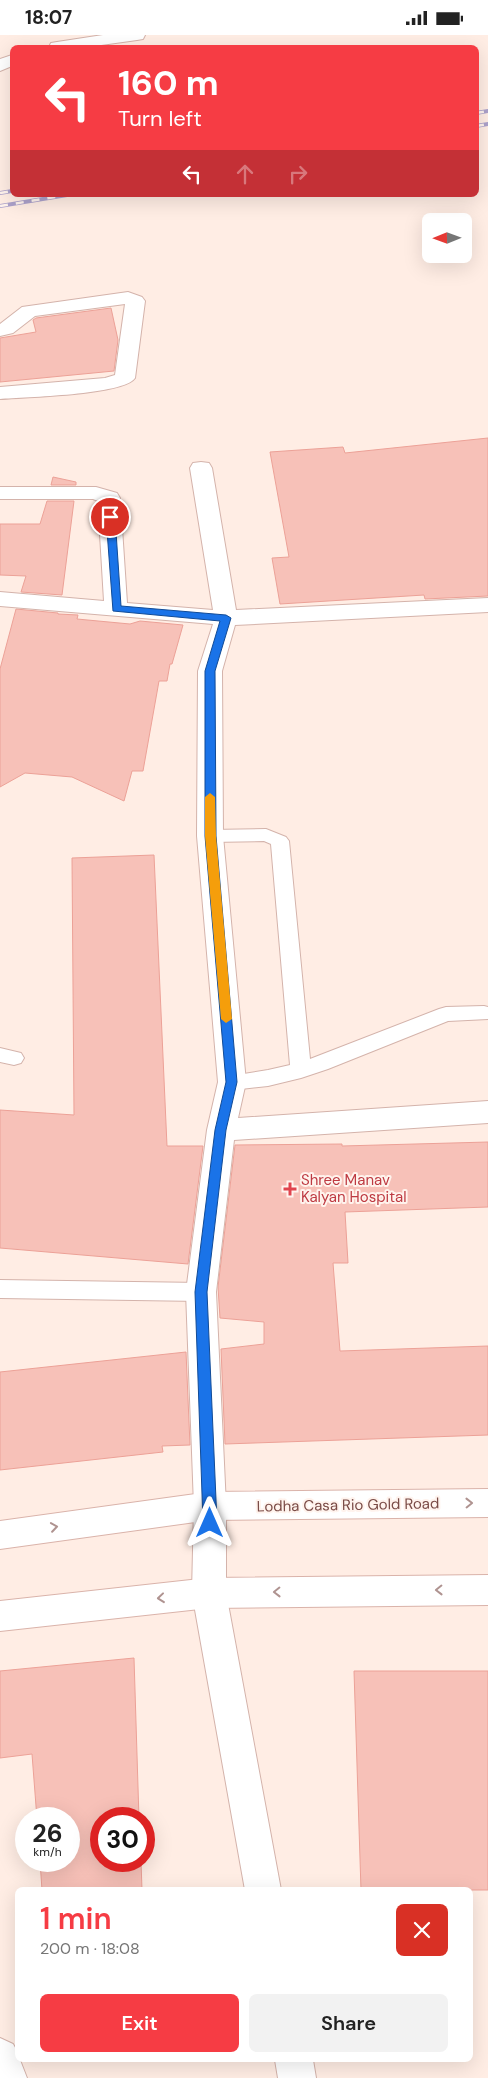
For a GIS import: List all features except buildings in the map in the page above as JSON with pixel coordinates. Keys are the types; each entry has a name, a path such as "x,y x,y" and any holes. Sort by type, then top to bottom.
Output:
{"street":[{"path":"71,45 137,35"},
{"path":"0,330 6,329 29,311 128,298 136,301 126,378 108,385 0,393"},
{"path":"201,468 226,618 210,671 210,836 232,1082 221,1130 201,1292 210,1506 209,1593 262,1887"},
{"path":"0,493 96,493 109,498 116,609"},
{"path":"0,599 226,618 488,605"},
{"path":"221,1130 488,1112"},
{"name":"Lodha Casa Rio Gold Road","path":"0,1535 210,1506 488,1503"},
{"path":"0,1616 209,1593 488,1589"},
{"path":"0,2057 8,2078"},
{"path":"294,2062 297,2078"}],"lane":[{"path":"210,836 266,835 280,841 301,1070"},
{"path":"232,1082 268,1078 321,1064 446,1014 484,1013"},
{"path":"0,1289 201,1292"}],"railway":[{"path":"479,112 488,111"},
{"path":"479,126 488,124"},
{"path":"0,193 10,191"},
{"path":"0,206 55,197"}],"slow traffic":[{"path":"210,797 210,836 226,1019"}],"place":[{"name":"Shree Manav Kalyan Hospital","path":"290,1189"}],"route":[{"path":"110,517 116,609 226,618 210,671 210,836 232,1082 221,1130 201,1292 210,1523"}]}
